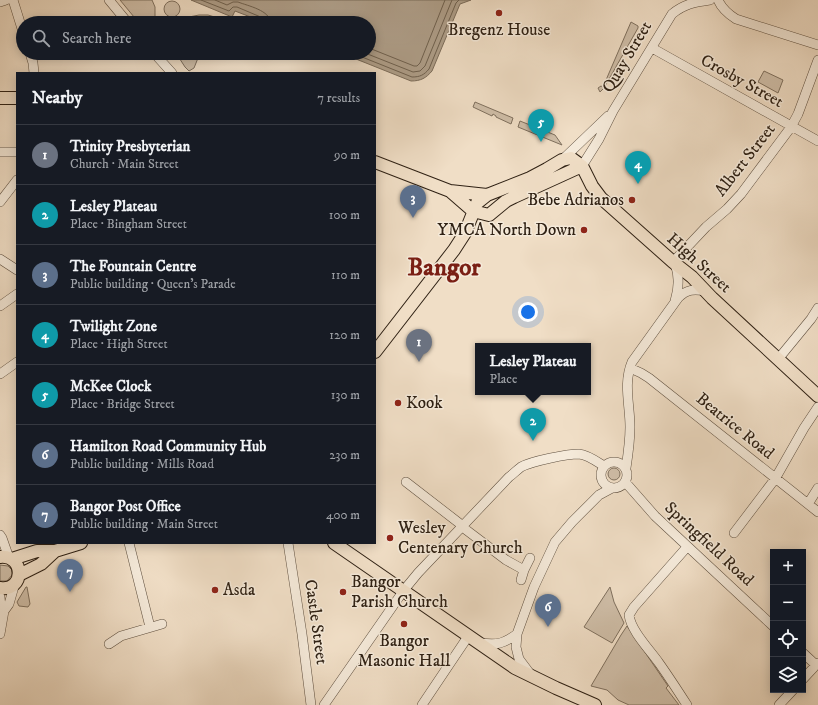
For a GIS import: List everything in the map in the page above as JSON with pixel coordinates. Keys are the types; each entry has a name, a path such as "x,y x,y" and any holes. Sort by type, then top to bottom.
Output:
{"main road":[{"path":"0,98 16,98"},
{"path":"376,351 454,250 465,233 473,211 477,203 487,195 530,178 562,160 571,158 582,166 514,197 499,206 490,214 482,214 473,211 450,191"},
{"path":"376,162 450,191 487,195"},
{"name":"High Street","path":"582,166 592,186 601,198 674,263 692,277 818,396"},
{"path":"7,558 37,551 55,551 78,544"},
{"path":"335,544 515,668 595,705"},
{"path":"0,588 8,588 17,579 41,564 55,551"},
{"path":"7,558 18,566 17,579"}],"street":[{"path":"0,2 6,0"},
{"path":"13,0 18,16"},
{"path":"109,0 122,16"},
{"name":"Quay Street","path":"613,111 668,19 678,9 695,2 710,0"},
{"path":"718,0 720,5 736,19 818,45"},
{"name":"Crosby Street","path":"652,48 818,141"},
{"path":"32,60 34,72"},
{"path":"160,60 171,72"},
{"name":"Albert Street","path":"674,263 701,232 727,209 741,194 791,127 798,114 818,60"},
{"path":"562,160 613,111"},
{"path":"582,166 593,150 613,111"},
{"path":"0,152 16,152"},
{"path":"0,202 16,181"},
{"path":"0,259 16,269"},
{"path":"674,263 678,272 679,282 675,303"},
{"path":"531,675 519,659 516,647 517,634 534,587 555,542 572,522 599,495 612,488 620,487 626,482 628,475 626,468 630,427 627,389 632,362 678,298 687,291 699,289 706,291"},
{"path":"0,306 16,295"},
{"path":"779,358 818,308"},
{"path":"0,374 16,363"},
{"name":"Beatrice Road","path":"630,368 641,372 649,378 818,512"},
{"path":"734,532 775,479 804,428 818,407"},
{"path":"324,705 404,590 418,573 509,477 528,464 579,454 604,466"},
{"path":"612,488 608,487 602,481 601,473 604,466 615,461 626,468"},
{"path":"406,482 506,560 524,570"},
{"name":"Springfield Road","path":"626,482 644,505 687,547 770,623"},
{"path":"808,504 818,488"},
{"path":"0,535 7,558"},
{"path":"129,544 150,628"},
{"name":"Castle Street","path":"288,544 311,705"},
{"path":"687,547 634,607 629,615 630,622 687,705"},
{"path":"521,580 530,558"},
{"path":"0,634 4,611 9,604 17,579"},
{"path":"0,597 1,608 4,611"},
{"path":"109,644 121,636 162,624"},
{"path":"480,643 500,644 517,634"},
{"path":"422,705 469,636"},
{"path":"806,655 817,664 806,676"},
{"path":"779,705 790,693"}],"shaded area":[{"path":"120,0 152,0 155,7 155,16 133,16"},
{"path":"169,1 175,1 180,6 180,12 176,16 168,16 164,12 164,6"},
{"path":"208,15 211,16 194,16"},
{"path":"631,22 638,26 638,28 604,88 600,92 598,88 601,86 603,87"},
{"path":"180,60 197,60 194,68 189,71"},
{"path":"764,71 783,80 778,93 758,82"},
{"path":"475,102 513,118 511,124 493,114 492,116 473,107"},
{"path":"520,121 555,135 562,145 518,127"},
{"path":"614,468 618,470 620,474 618,478 614,480 610,478 608,474 610,470"},
{"path":"0,565 8,566 12,570 12,575 7,581 0,581"},
{"path":"26,587 30,604 28,607 19,606 17,602"},
{"path":"610,587 614,602 624,623 612,643 584,627"},
{"path":"627,626 668,686 666,688 679,705 629,705 618,700 607,690 591,686"}],"water":[{"path":"191,0 471,0 460,4 432,71 423,79 411,81 358,60 376,60 376,16 248,16 235,11 232,16"}],"place":[{"name":"Bregenz House","path":"499,13"},
{"name":"McKee Clock","path":"541,142"},
{"name":"Twilight Zone","path":"638,184"},
{"name":"Bebe Adrianos","path":"632,200"},
{"name":"The Fountain Centre","path":"413,218"},
{"name":"YMCA North Down","path":"584,230"},
{"name":"Trinity Presbyterian","path":"419,362"},
{"name":"Kook","path":"398,403"},
{"name":"Lesley Plateau","path":"533,441"},
{"name":"Wesley Centenary Church","path":"390,538"},
{"name":"Asda","path":"215,590"},
{"name":"Bangor Post Office","path":"70,592"},
{"name":"Bangor Parish Church","path":"343,592"},
{"name":"Bangor Masonic Hall","path":"404,624"},
{"name":"Hamilton Road Community Hub","path":"548,627"}],"district":[{"name":"Bangor","path":"444,267"}]}
